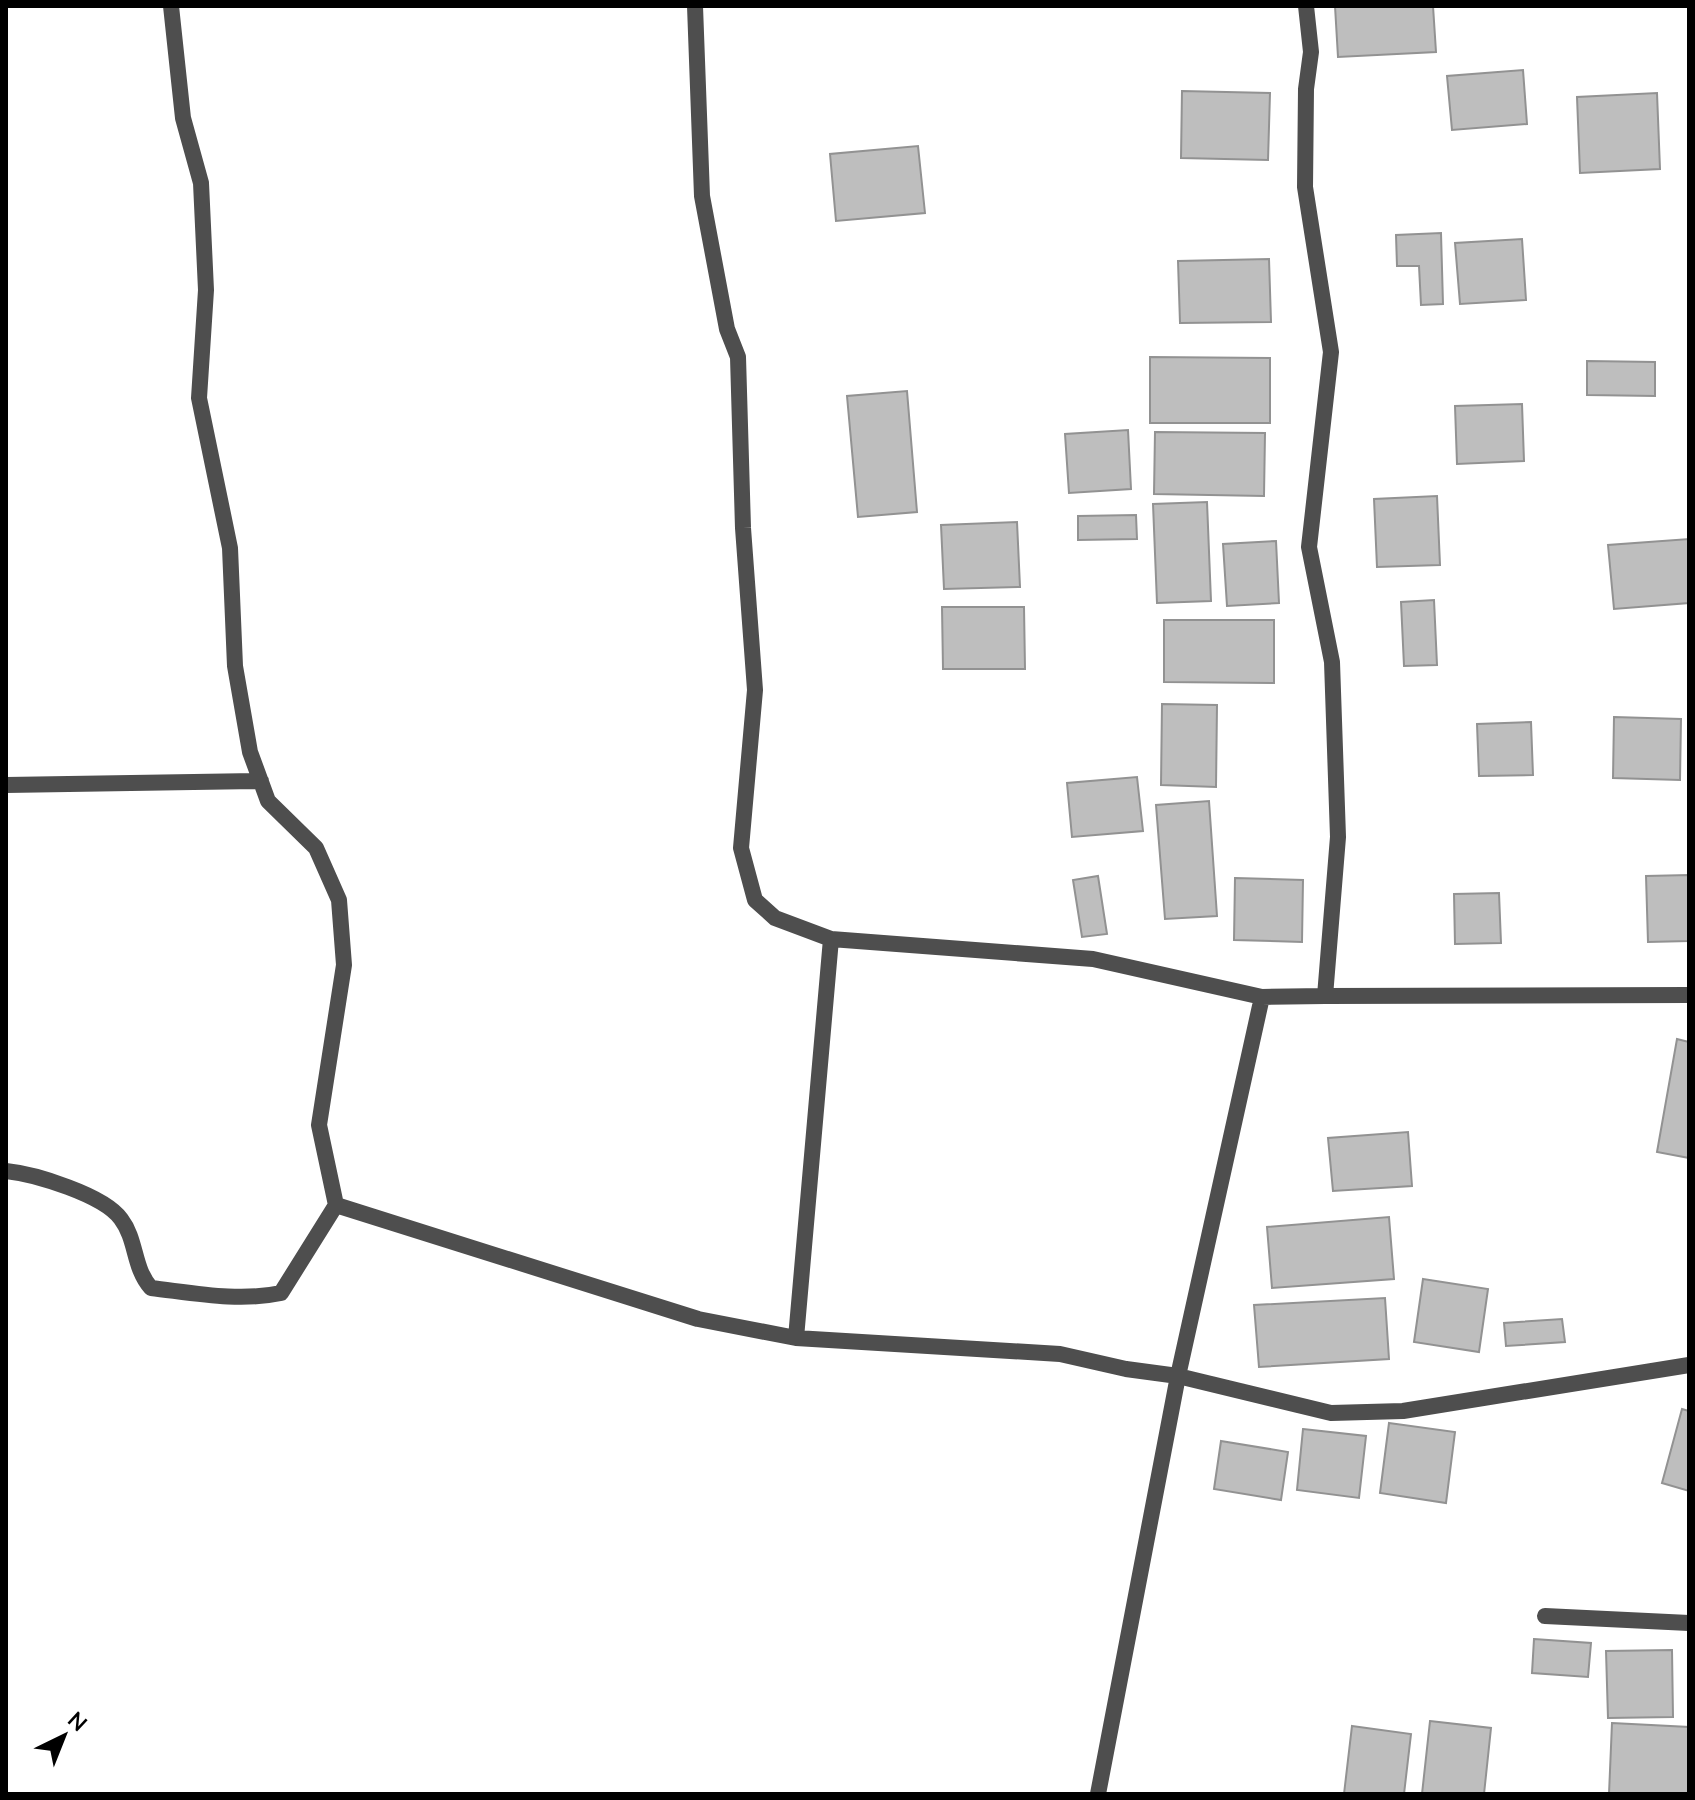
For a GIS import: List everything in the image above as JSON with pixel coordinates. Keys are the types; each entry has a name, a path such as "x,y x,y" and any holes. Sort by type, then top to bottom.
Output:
{"street":[{"path":"6,1171 96,1198 121,1218 141,1277 151,1288 176,1291 255,1298 281,1293 336,1205 319,1125 344,965 339,900 316,848 268,801 250,752 235,666 230,548 199,398 206,290 201,183 183,118 171,6"},
{"path":"695,6 702,196 727,329 738,357 743,528 755,690 741,848 755,900 775,918 831,939 1093,959 1262,997 1689,995"},
{"path":"1306,6 1311,52 1305,187 1331,352 1309,547 1332,662 1338,837 1325,996"},
{"path":"6,785 261,781"},
{"path":"796,1338 831,939"},
{"path":"1098,1794 1178,1376 1262,997"},
{"path":"336,1205 698,1319 796,1338 1060,1354 1126,1369 1178,1376 1331,1413 1416,1409 1689,1365"},
{"path":"1545,1616 1689,1623"}],"building":[{"path":"1335,6 1433,6 1436,52 1338,57"},
{"path":"1523,70 1527,124 1452,130 1447,76"},
{"path":"1182,91 1270,93 1268,160 1181,158"},
{"path":"1657,93 1660,169 1580,173 1577,97"},
{"path":"918,146 925,213 836,221 830,154"},
{"path":"1441,233 1443,304 1421,305 1419,266 1397,266 1396,235"},
{"path":"1522,239 1526,300 1460,304 1455,243"},
{"path":"1269,259 1271,322 1180,323 1178,261"},
{"path":"1150,357 1270,358 1270,423 1150,423"},
{"path":"1587,361 1655,362 1655,396 1587,395"},
{"path":"907,391 917,512 858,517 847,396"},
{"path":"1522,404 1524,461 1457,464 1455,406"},
{"path":"1128,430 1131,489 1069,493 1065,434"},
{"path":"1155,432 1265,433 1264,496 1154,494"},
{"path":"1437,496 1440,565 1377,567 1374,499"},
{"path":"1207,502 1211,601 1157,603 1153,504"},
{"path":"1136,515 1137,539 1078,540 1078,516"},
{"path":"1017,522 1020,587 944,589 941,525"},
{"path":"1689,539 1689,603 1614,609 1608,545"},
{"path":"1276,541 1279,603 1227,606 1223,544"},
{"path":"1434,600 1437,665 1404,666 1401,602"},
{"path":"942,607 1024,607 1025,669 943,669"},
{"path":"1164,620 1274,620 1274,683 1164,682"},
{"path":"1162,704 1217,705 1216,787 1161,785"},
{"path":"1614,717 1681,719 1680,780 1613,778"},
{"path":"1531,722 1533,775 1479,776 1477,724"},
{"path":"1137,777 1143,831 1072,837 1067,783"},
{"path":"1209,801 1217,916 1165,919 1156,805"},
{"path":"1689,875 1689,941 1648,942 1646,876"},
{"path":"1098,876 1107,934 1082,937 1073,880"},
{"path":"1235,878 1303,880 1302,942 1234,940"},
{"path":"1499,893 1501,943 1455,944 1454,894"},
{"path":"1677,1039 1689,1042 1689,1158 1657,1152"},
{"path":"1408,1132 1412,1186 1333,1191 1328,1138"},
{"path":"1389,1217 1394,1279 1272,1288 1267,1227"},
{"path":"1423,1279 1488,1289 1479,1352 1414,1342"},
{"path":"1385,1298 1389,1359 1259,1367 1254,1305"},
{"path":"1562,1319 1565,1342 1506,1346 1504,1323"},
{"path":"1682,1409 1689,1411 1689,1491 1662,1483"},
{"path":"1389,1423 1455,1432 1446,1503 1380,1493"},
{"path":"1303,1429 1366,1436 1359,1498 1297,1490"},
{"path":"1221,1441 1288,1452 1281,1500 1214,1489"},
{"path":"1534,1639 1591,1643 1588,1677 1532,1673"},
{"path":"1672,1650 1673,1717 1608,1718 1606,1651"},
{"path":"1430,1721 1491,1728 1484,1794 1422,1794"},
{"path":"1612,1723 1689,1727 1689,1794 1609,1794"},
{"path":"1352,1726 1411,1734 1404,1794 1344,1794"}]}
